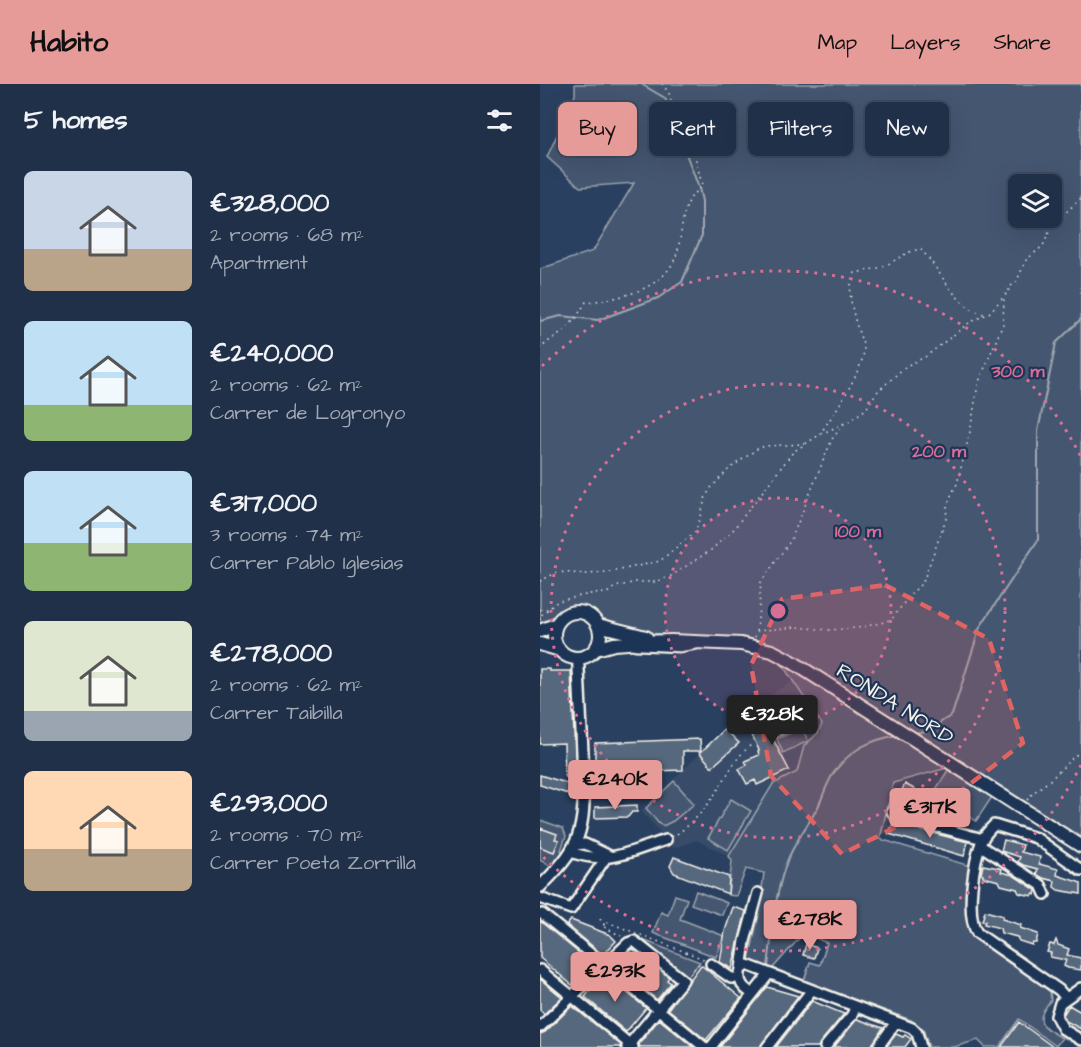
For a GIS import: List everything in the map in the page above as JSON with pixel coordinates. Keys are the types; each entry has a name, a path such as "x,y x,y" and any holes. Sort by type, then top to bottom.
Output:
{"main road":[{"path":"540,644 560,650 570,657 578,658 591,654 596,649 600,637 598,625 593,619 581,613 567,615 557,624 542,630"},
{"path":"557,624 555,638 560,650"},
{"name":"RONDA NORD","path":"598,625 642,637 671,641"},
{"name":"RONDA NORD","path":"596,649 624,643 703,642 753,645 782,656 1081,846"}],"street":[{"path":"540,887 577,847 584,801 578,658"},
{"path":"911,820 982,843 1041,885 1046,894"},
{"path":"1065,998 1059,990 977,933 972,920 973,870 982,843 994,825 1036,838 1081,870"},
{"path":"577,847 591,858 608,857 666,840"},
{"path":"577,847 608,857"},
{"path":"540,898 571,909 608,857"},
{"path":"753,994 742,986 743,968 758,893"},
{"path":"542,914 704,1047"},
{"path":"540,970 572,997 630,1046 683,980 630,942 605,966 572,997 540,1027"},
{"path":"707,961 731,978 743,968"},
{"path":"743,968 769,974 912,1028 917,1032 921,1047"},
{"path":"711,1047 769,974"},
{"path":"1081,988 1065,998 1057,1007 1056,1012 1059,1026 1081,1040"},
{"path":"767,1047 811,990"},
{"path":"825,1047 855,1008"},
{"path":"878,1047 896,1022"}],"lane":[{"path":"624,643 643,648 680,649 693,648 703,642"}],"path":[{"path":"540,350 545,343 561,333 586,302 608,300 646,288 669,272 677,254 686,208 690,198 702,185 695,156 677,123 669,93 662,84"},
{"path":"542,630 540,616 558,601 590,594 608,593 615,587 636,582 655,582 671,576 711,550 733,530 793,452 866,409 876,393 906,366 925,357 969,323 986,315 1009,291 1009,287 1016,283 1026,260 1043,246 1054,221 1081,198"},
{"path":"819,435 852,381 862,358 864,347 851,293 855,273 884,267 909,252 920,249 958,298 974,310 986,315"},
{"path":"757,631 796,627 828,630 881,624 892,619 923,582 957,483 970,432 978,384 1003,324 1004,296"},
{"path":"753,645 757,631 761,582 791,540 832,439 845,423"},
{"path":"540,581 558,572 607,573 660,561 696,531 702,508 711,488 729,469 765,446 806,444"},
{"path":"540,610 549,609"},
{"path":"666,840 679,833 709,803 737,757 751,745"},
{"path":"1021,808 1032,793 1081,751"},
{"path":"600,919 604,925 602,927 630,942"},
{"path":"604,925 604,922 631,930 707,961 683,980"}],"highlighted area":[{"path":"885,585 989,639 1023,743 948,801 842,854 771,776 751,665 782,599"}],"shaded area":[{"path":"575,84 1081,84 1081,838 824,674 769,643 746,638 641,633 603,622 588,609 577,608 567,610 549,623 540,626 540,269 593,251 634,183 580,187 547,157 558,133 558,156 637,156 637,102 572,102 575,95"},
{"path":"781,663 947,768 893,783 880,839 970,866 968,924 971,931 1050,991 1051,1000 1045,1007 1041,1018 1049,1030 1062,1038 1056,1046 1019,1019 999,1047 985,1047 978,1040 954,1047 929,1047 923,1029 911,1020 804,981 810,962 820,965 827,943 804,933 772,969 749,960 764,873 746,869 736,896 728,895 732,861 729,856 773,784 797,772 804,746 818,733 822,724"},
{"path":"794,680 822,724 818,733 804,746 797,772 773,784 729,856 696,840 674,848 641,811 745,710"},
{"path":"802,728 808,741 783,753 777,739"},
{"path":"948,770 992,797 976,821 933,794"},
{"path":"674,781 694,804 663,826 646,808"},
{"path":"731,799 751,811 728,850 708,838"},
{"path":"540,820 563,828 566,836 561,850 564,854 555,866 550,866 540,860"},
{"path":"696,891 727,903 722,915 691,904"},
{"path":"675,895 687,899 680,919 724,936 716,957 653,933 661,912 668,915"},
{"path":"635,937 700,962 686,979"}],"building":[{"path":"540,669 571,671 576,776 565,777 564,743 540,744"},
{"path":"801,705 801,707 805,705 809,713 805,714 809,721 773,739 789,770 757,785 755,780 747,784 739,769 747,765 745,761 759,755 750,731 757,727 755,724 762,721 763,723"},
{"path":"725,729 739,743 712,767 700,753"},
{"path":"700,739 701,751 683,751 683,770 595,773 595,743"},
{"path":"540,775 576,786 574,796 540,785"},
{"path":"905,784 954,811 947,823 898,798"},
{"path":"637,805 637,812 632,812 628,817 595,818 595,807"},
{"path":"893,823 968,842 964,856 889,834"},
{"path":"540,828 557,834 555,839 559,840 554,852 540,847"},
{"path":"1004,840 1023,845 1021,852 1040,857 1039,864 1058,869 1057,875 1081,883 1081,894 1058,890 1054,887 1055,881 1036,874 1038,869 1023,865 1018,862 1020,857 1001,851"},
{"path":"674,857 729,877 728,894 674,873 670,866"},
{"path":"983,865 1002,869 1001,872 1013,875 1036,890 1035,895 1019,893 1017,889 1001,885 999,881 983,877 981,874"},
{"path":"733,907 746,911 732,969 720,962 725,931"},
{"path":"985,911 1003,916 1002,919 1038,934 1036,943 1032,945 1019,941 1017,937 1001,933 1000,928 984,924 985,921 982,921"},
{"path":"571,920 610,935 616,941 603,955 567,925"},
{"path":"540,921 591,963 572,985 540,958"},
{"path":"1056,940 1058,945 1069,949 1067,955 1081,958 1081,970 1064,966 1066,960 1050,957 1051,953 1047,952 1050,944 1054,945"},
{"path":"806,944 817,948 814,958 803,955"},
{"path":"633,949 669,977 667,980 671,983 657,1000 615,965"},
{"path":"701,965 741,998 706,1040 668,1009"},
{"path":"605,975 646,1008 626,1032 585,997 589,989"},
{"path":"540,979 562,997 544,1014 540,1010"},
{"path":"767,987 798,996 760,1047 720,1047"},
{"path":"812,1001 844,1014 818,1047 776,1047"},
{"path":"1069,1005 1081,1012 1081,1029 1066,1021 1063,1015"},
{"path":"572,1006 621,1045 620,1047 540,1047 540,1034"},
{"path":"659,1019 693,1047 640,1047 639,1044"},
{"path":"857,1019 883,1028 871,1047 834,1047"},
{"path":"1019,1022 1053,1047 1001,1047"},
{"path":"896,1034 903,1037 905,1035 911,1039 905,1047 886,1047"}],"waterway":[{"path":"540,321 561,316 598,320 658,298 682,282 702,235 702,201 665,98 641,84"},
{"path":"913,733 927,731 952,715 980,627 1038,540 1038,431 1056,343 1081,319"},
{"path":"768,967 781,879 788,859 818,807 831,778 846,758 861,747 898,735"}]}
